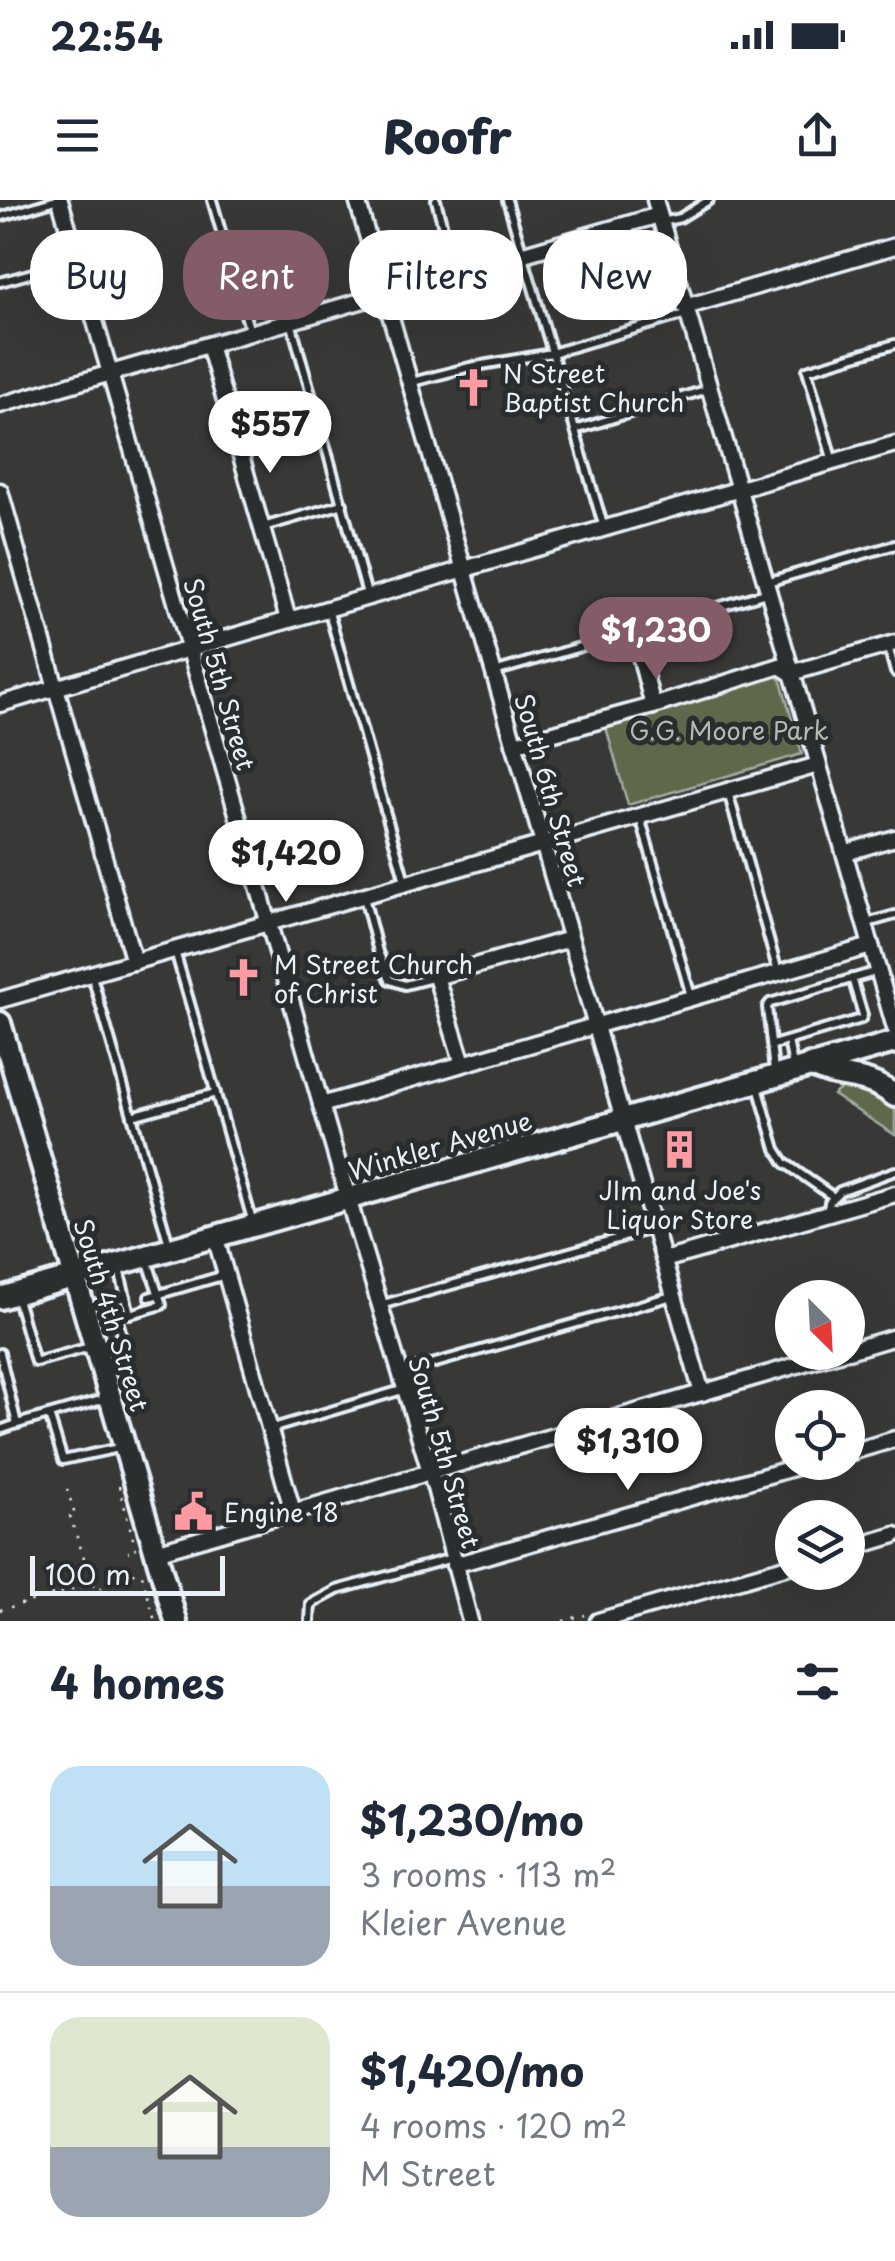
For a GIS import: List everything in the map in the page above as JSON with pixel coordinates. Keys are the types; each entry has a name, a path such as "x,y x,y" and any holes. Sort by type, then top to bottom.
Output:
{"main road":[{"name":"South 4th Street","path":"0,1023 9,1086 96,1345 125,1446 146,1551 176,1621"},
{"name":"Winkler Avenue","path":"8,1296 895,1042"},
{"path":"784,1073 864,1077 895,1096"}],"street":[{"name":"South 5th Street","path":"58,200 68,230"},
{"name":"South 6th Street","path":"357,200 366,230"},
{"path":"523,254 658,212"},
{"path":"687,310 895,246"},
{"path":"0,405 349,304"},
{"path":"687,313 895,1028"},
{"name":"South 5th Street","path":"94,320 470,1621"},
{"name":"South 6th Street","path":"392,320 702,1393"},
{"path":"210,345 288,620"},
{"path":"0,704 895,444"},
{"path":"0,491 134,962"},
{"path":"634,632 653,706"},
{"path":"514,744 780,666 791,673 891,644"},
{"path":"0,1000 818,765"},
{"path":"844,853 895,838"},
{"path":"463,1064 436,977 570,938"},
{"path":"321,1105 871,946"},
{"path":"664,1260 895,1194"},
{"path":"215,1236 293,1512"},
{"path":"865,1346 895,1337"},
{"path":"146,1551 782,1370"},
{"path":"865,1448 895,1440"},
{"path":"453,1562 775,1473"},
{"path":"865,1544 895,1535"},
{"path":"598,1621 775,1570"}],"lane":[{"path":"0,217 58,200"},
{"path":"212,200 251,333"},
{"path":"436,200 444,230"},
{"path":"508,200 516,230"},
{"path":"658,212 680,218 709,200"},
{"path":"523,257 604,528"},
{"path":"0,282 30,273"},
{"path":"410,383 470,367 552,353 655,320"},
{"path":"291,321 367,596"},
{"path":"833,462 807,370 895,344"},
{"path":"575,430 709,388"},
{"path":"236,438 318,416"},
{"path":"262,527 343,504"},
{"path":"493,672 634,632 895,545"},
{"path":"328,608 406,884"},
{"path":"891,644 895,672"},
{"path":"728,791 778,972"},
{"path":"639,816 691,996"},
{"path":"364,896 378,952 390,980 405,985 436,977"},
{"path":"864,924 895,916"},
{"path":"175,950 254,1224"},
{"path":"784,1073 773,1045 767,1007 770,1002 879,970"},
{"path":"92,974 170,1249"},
{"path":"773,1045 862,1020 852,978"},
{"path":"788,1041 776,1148 785,1163 832,1196"},
{"path":"132,1116 216,1093"},
{"path":"832,1196 895,1170"},
{"path":"828,1214 832,1196"},
{"path":"379,1306 654,1228"},
{"path":"118,1264 130,1314 162,1305 154,1296 146,1256"},
{"path":"154,1296 226,1275"},
{"path":"85,1308 128,1294"},
{"path":"128,1294 138,1300"},
{"path":"399,1374 674,1295"},
{"path":"8,1296 35,1362 123,1338 112,1300"},
{"path":"0,1353 17,1424"},
{"path":"269,1429 404,1390"},
{"path":"0,1430 111,1397"},
{"path":"49,1415 63,1460 125,1446"},
{"path":"310,1621 311,1604 326,1595 453,1562"}],"path":[{"path":"67,1489 75,1514 70,1516 89,1564"},
{"path":"128,1552 146,1551"},
{"path":"132,1573 142,1575 156,1621"},
{"path":"0,1610 95,1582 94,1589 106,1588"},
{"path":"18,1611 22,1604"}],"green space":[{"name":"G.G. Moore Park","path":"778,671 802,754 628,805 605,724"},
{"path":"845,1085 854,1085 895,1104 895,1135 833,1095"}],"place":[{"name":"N Street Baptist Church","path":"473,387"},
{"name":"M Street Church of Christ","path":"244,978"},
{"name":"JIm and Joe's Liquor Store","path":"680,1149"},
{"name":"Engine 18","path":"194,1512"}]}
